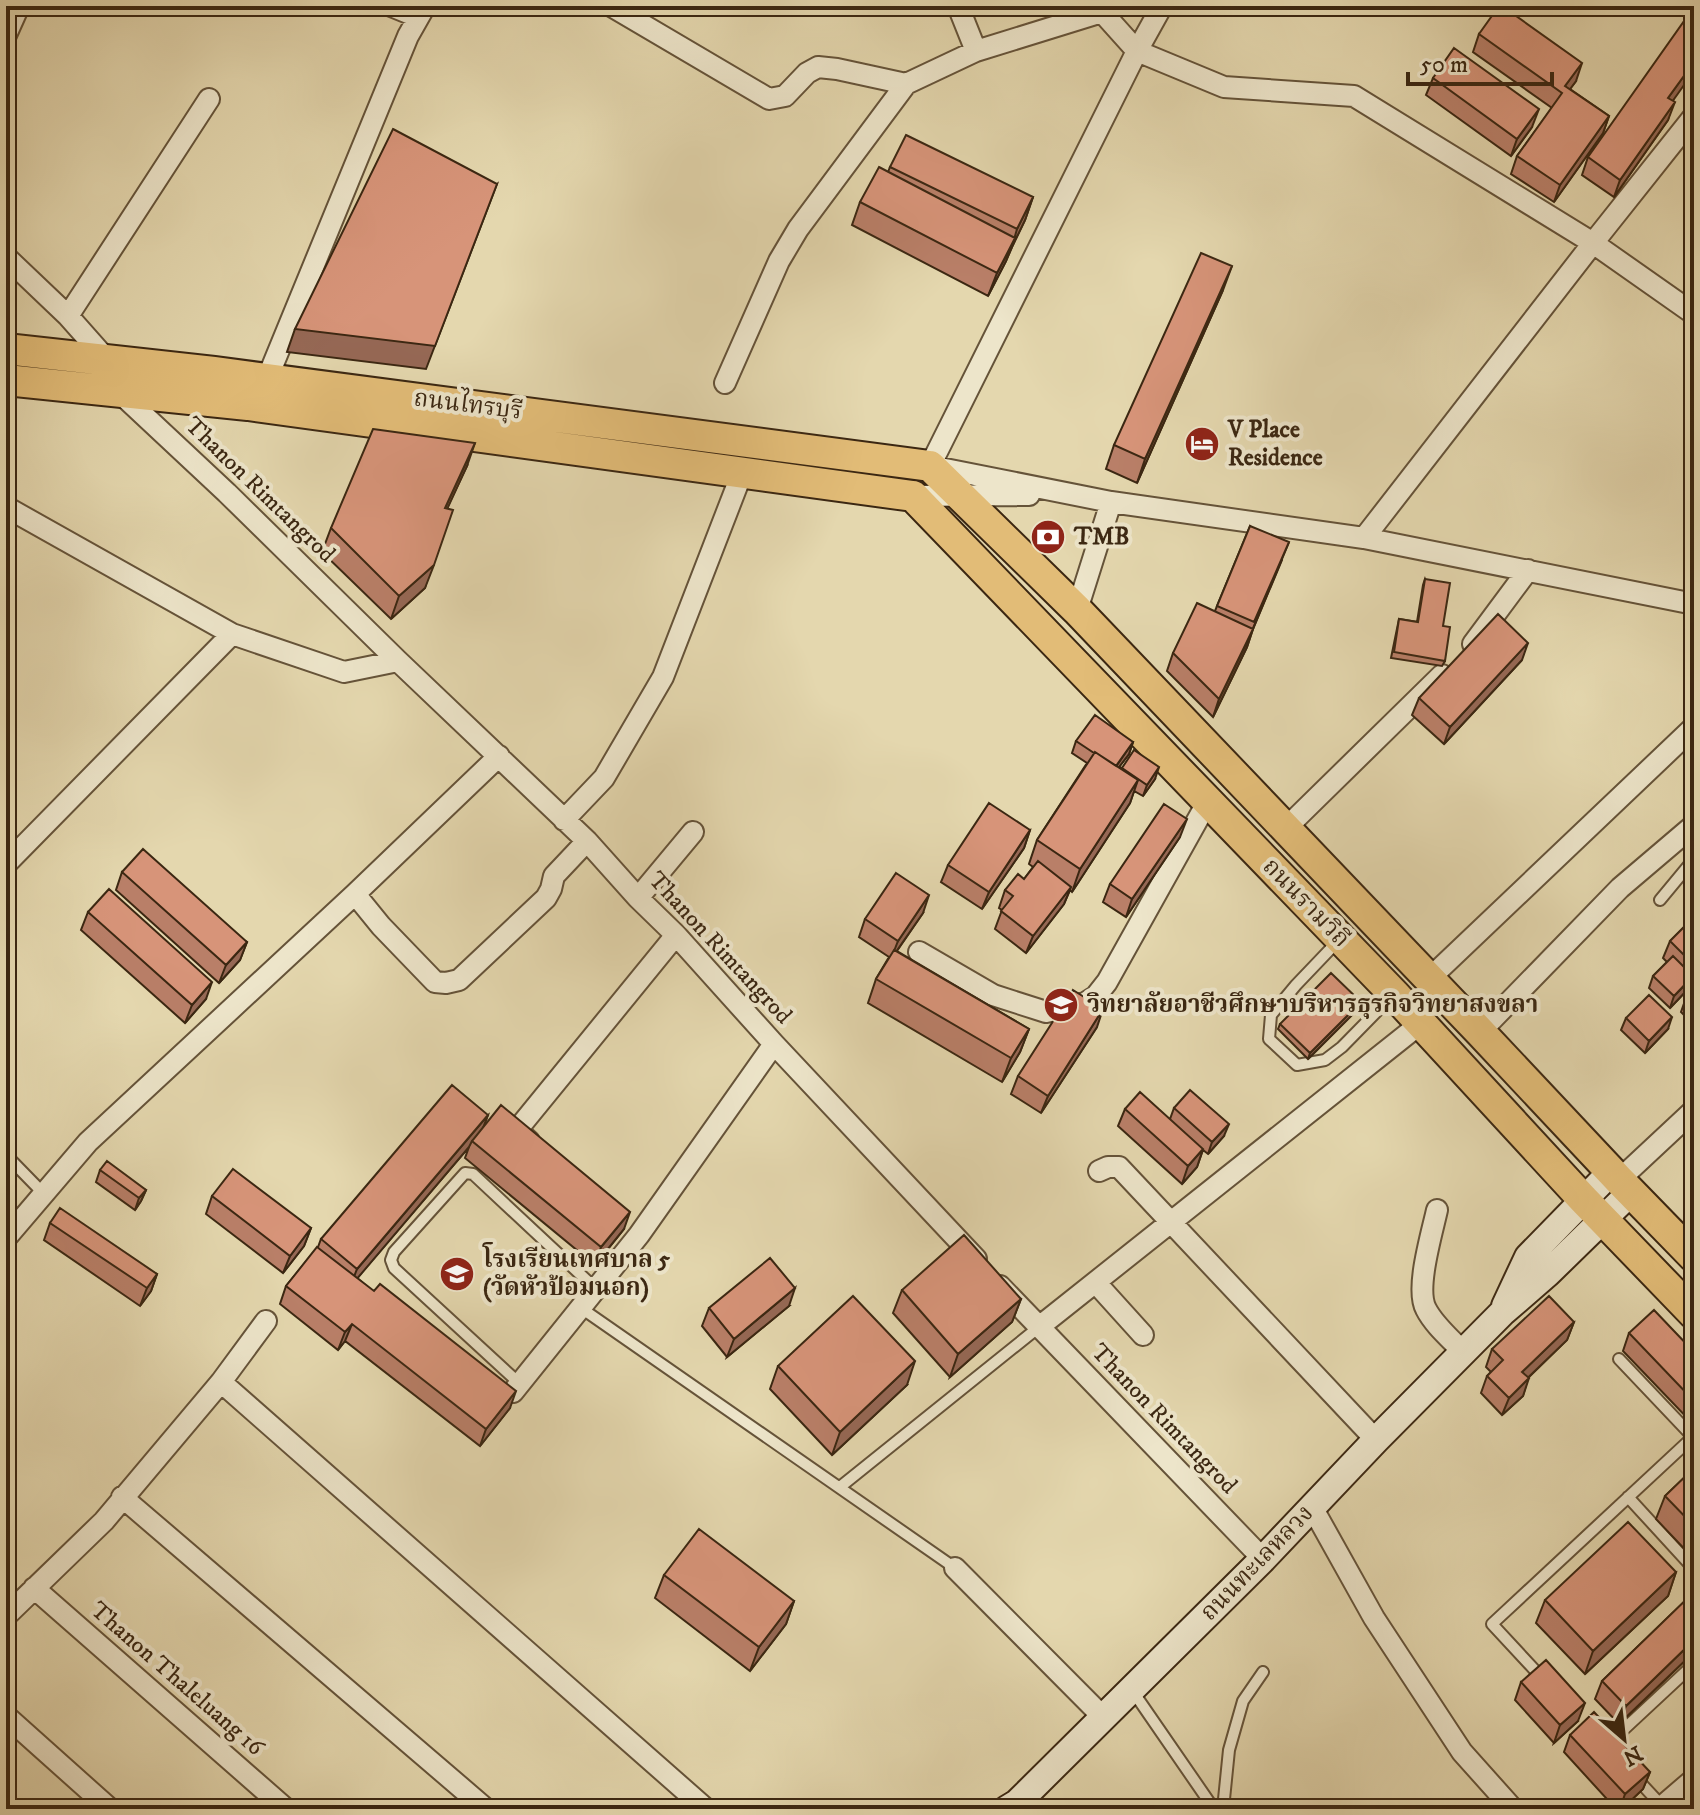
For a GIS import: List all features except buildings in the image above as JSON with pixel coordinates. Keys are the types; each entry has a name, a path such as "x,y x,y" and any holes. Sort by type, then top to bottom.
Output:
{"main road":[{"name":"ถนนไทรบุรี","path":"6,349 267,379 930,466"},
{"name":"ถนนไทรบุรี","path":"6,380 248,405 913,496"},
{"name":"ถนนรามวิถี","path":"930,466 1077,610 1694,1257"},
{"path":"913,496 930,466"},
{"name":"ถนนรามวิถี","path":"913,496 1394,994 1694,1314"},
{"name":"ถนนทะเลหลวง","path":"1502,1313 1528,1257 1583,1199 1620,1182"},
{"name":"ถนนทะเลหลวง","path":"1016,1807 1502,1313 1604,1220 1620,1182"}],"street":[{"path":"6,35 19,6"},
{"path":"267,379 408,36 421,12 391,6"},
{"path":"611,6 769,99 785,96 807,73 818,67 906,84"},
{"path":"958,6 976,51"},
{"path":"1162,6 930,466 1111,502 1364,538 1690,603 1694,583"},
{"path":"725,383 779,261 798,229 906,84 976,51 1101,9 1137,51 1224,87 1354,96 1593,243 1694,314"},
{"path":"68,316 209,99"},
{"path":"1364,538 1694,116"},
{"path":"6,257 68,316 107,360"},
{"name":"Thanon Rimtangrod","path":"119,392 587,841 1039,1327 1263,1559"},
{"path":"564,820 604,778 663,677 742,473"},
{"path":"913,496 1069,495"},
{"path":"1077,610 1111,502"},
{"path":"8,511 232,634 344,672 398,661"},
{"path":"1285,829 1475,642 1528,570"},
{"path":"6,864 232,634"},
{"path":"1429,979 1694,727"},
{"path":"6,1238 88,1142 499,756"},
{"path":"919,952 993,995 1046,1012 1085,1003 1096,996 1107,982 1208,801"},
{"path":"1480,1032 1620,888 1694,825"},
{"path":"638,898 693,832"},
{"path":"355,894 435,982 446,983 459,980 546,898 554,876 587,841"},
{"path":"539,1149 517,1130 676,935"},
{"path":"1039,1327 1420,1024"},
{"path":"516,1388 596,1289 633,1230 774,1044"},
{"path":"1620,1182 1694,1110"},
{"path":"1099,1171 1119,1167 1376,1440"},
{"path":"1437,1210 1422,1282 1422,1299 1426,1310 1463,1352"},
{"path":"1096,1283 1143,1335"},
{"path":"6,1616 104,1521 221,1382 266,1321"},
{"path":"221,1382 706,1809"},
{"path":"122,1497 486,1809"},
{"path":"1312,1507 1374,1618 1462,1752 1513,1809"},
{"path":"955,1568 1104,1718"},
{"name":"Thanon Thaleluang 16","path":"34,1588 286,1809"},
{"path":"6,1716 110,1809"},
{"path":"1661,1808 1694,1779"}],"lane":[{"path":"1660,900 1691,867"},
{"path":"1339,939 1271,1015 1269,1039 1297,1065 1325,1060 1394,994"},
{"path":"6,1155 44,1194"},
{"path":"516,1388 394,1268 391,1260 394,1252 465,1173 473,1174 596,1289"},
{"path":"581,1308 955,1568"},
{"path":"840,1487 1039,1327"},
{"path":"1554,1691 1492,1624 1694,1437 1619,1359"},
{"path":"1628,1497 1694,1569"},
{"path":"1606,1746 1694,1664"},
{"path":"1223,1809 1229,1750 1239,1714 1243,1701 1263,1672"},
{"path":"1132,1690 1214,1809"},
{"path":"1595,1735 1615,1756"},
{"path":"1625,1766 1661,1808"}],"place":[{"name":"V Place Residence","path":"1202,444"},
{"name":"TMB","path":"1048,537"},
{"name":"วิทยาลัยอาชีวศึกษาบริหารธุรกิจวิทยาสงขลา","path":"1061,1005"},
{"name":"โรงเรียนเทศบาล 5 (วัดหัวป้อมนอก)","path":"457,1274"}]}
